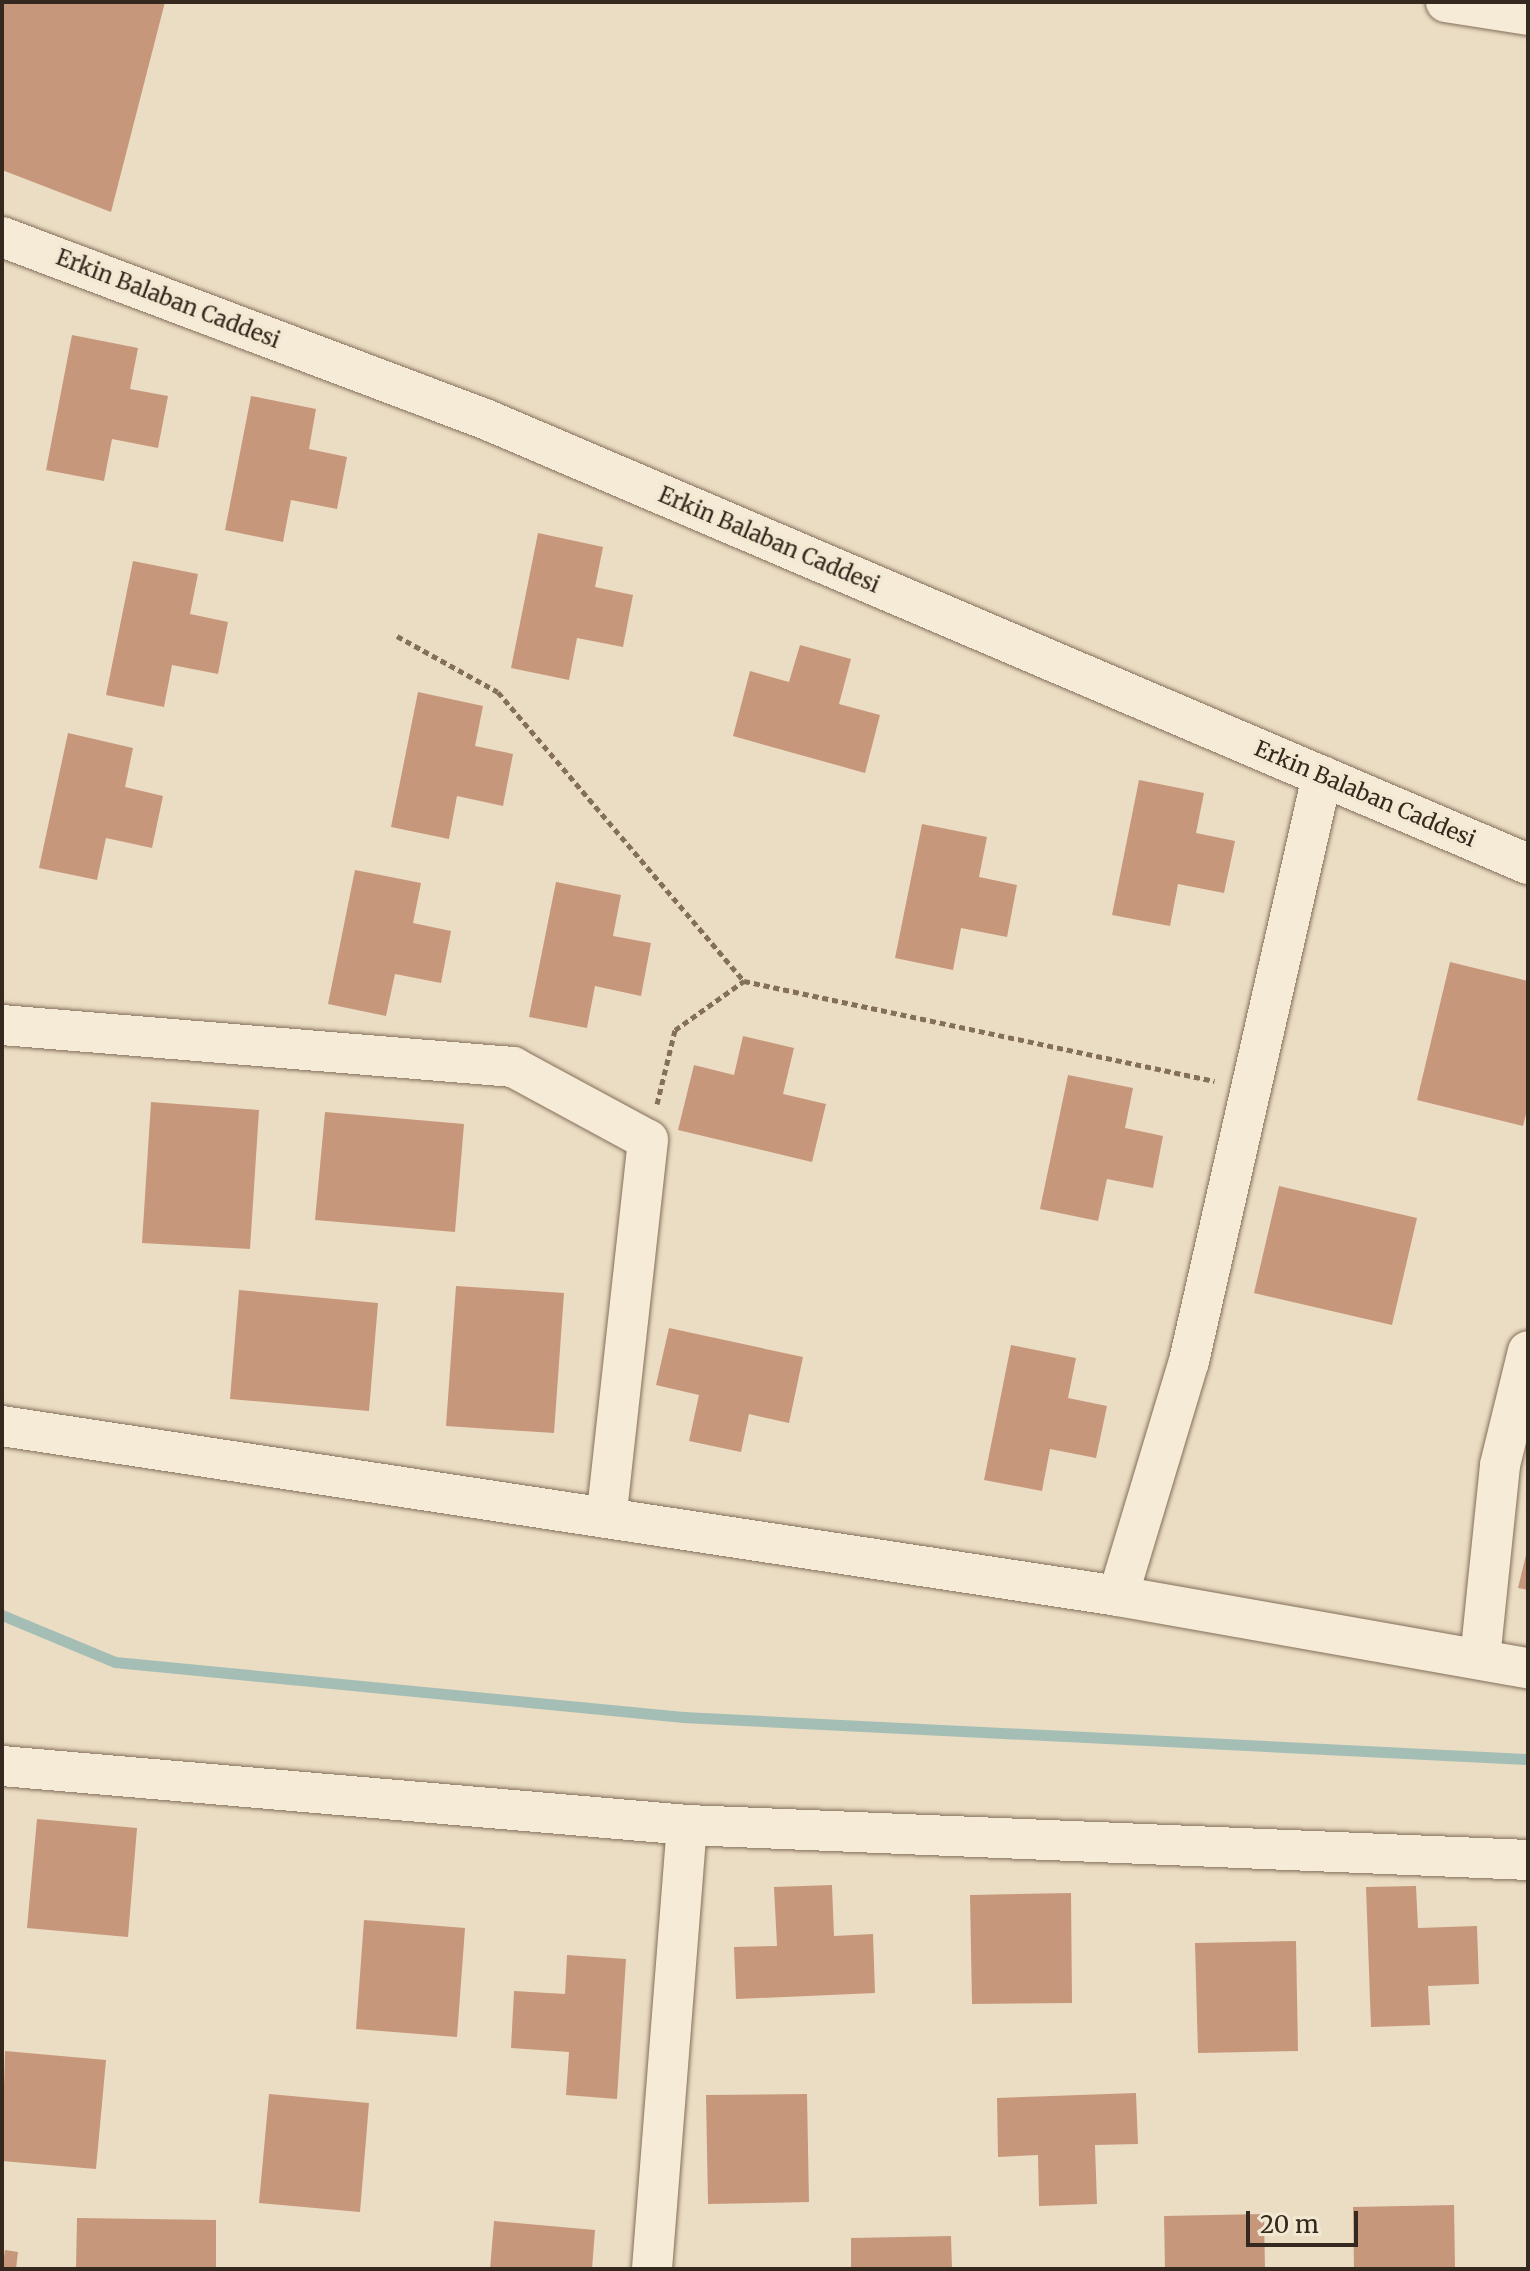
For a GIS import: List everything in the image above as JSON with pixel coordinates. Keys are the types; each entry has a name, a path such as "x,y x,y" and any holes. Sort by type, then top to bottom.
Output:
{"street":[{"path":"1446,2 1528,15"},
{"name":"Erkin Balaban Caddesi","path":"2,237 485,419 1528,864"},
{"path":"1118,1596 1189,1361 1322,776"},
{"path":"2,1025 513,1067 648,1140 606,1518"},
{"path":"1480,1659 1500,1465 1528,1351"},
{"path":"2,1426 1118,1596 1528,1668"},
{"path":"2,1766 687,1825 1528,1860"},
{"path":"652,2269 687,1825"}],"path":[{"path":"397,636 498,692 744,981 1252,1089"},
{"path":"648,1140 675,1030 744,981"}],"building":[{"path":"2,2 165,2 111,212 2,170"},
{"path":"72,335 138,348 130,389 168,396 158,448 112,439 104,481 46,470"},
{"path":"251,396 316,409 309,449 347,457 337,509 291,500 283,542 225,530"},
{"path":"538,533 603,547 595,587 633,595 623,647 577,638 569,680 511,668"},
{"path":"133,561 198,574 190,614 228,622 218,674 172,665 164,707 106,695"},
{"path":"800,645 851,659 839,704 880,715 865,773 733,736 750,671 789,682"},
{"path":"418,692 483,706 475,746 513,754 503,806 457,796 449,839 391,827"},
{"path":"68,733 133,748 125,787 163,796 152,848 106,838 97,880 39,868"},
{"path":"1139,780 1204,793 1196,833 1235,841 1224,893 1178,884 1170,926 1112,915"},
{"path":"922,824 987,837 979,877 1017,885 1007,937 961,928 953,970 895,958"},
{"path":"355,870 421,883 413,923 451,931 441,983 395,974 386,1016 328,1004"},
{"path":"556,882 621,895 613,936 651,943 641,996 595,986 587,1028 529,1017"},
{"path":"1450,962 1528,981 1528,1106 1523,1126 1417,1100"},
{"path":"743,1036 794,1048 783,1094 826,1104 812,1162 678,1130 694,1065 734,1075"},
{"path":"1068,1075 1133,1088 1125,1128 1163,1136 1153,1188 1107,1179 1098,1221 1040,1209"},
{"path":"151,1102 259,1110 250,1249 142,1243"},
{"path":"325,1112 464,1124 455,1232 315,1220"},
{"path":"1279,1186 1417,1218 1392,1325 1254,1293"},
{"path":"456,1286 564,1293 554,1433 446,1426"},
{"path":"239,1290 378,1303 369,1411 230,1399"},
{"path":"669,1328 803,1357 789,1423 749,1414 741,1452 689,1441 699,1395 656,1385"},
{"path":"1011,1345 1076,1358 1068,1398 1107,1406 1096,1458 1050,1449 1042,1491 984,1480"},
{"path":"1528,1552 1528,1590 1518,1588"},
{"path":"37,1819 137,1828 128,1937 27,1928"},
{"path":"832,1885 834,1936 873,1934 875,1993 736,1999 734,1947 777,1946 774,1887"},
{"path":"1416,1886 1418,1928 1477,1926 1479,1984 1428,1986 1430,2025 1371,2027 1366,1887"},
{"path":"1071,1893 1072,2003 972,2004 970,1895"},
{"path":"364,1920 465,1928 457,2037 356,2029"},
{"path":"1296,1941 1298,2051 1198,2053 1195,1943"},
{"path":"567,1955 626,1959 617,2099 566,2095 569,2052 511,2048 514,1991 565,1994"},
{"path":"5,2051 106,2060 96,2169 2,2161"},
{"path":"1136,2093 1138,2144 1095,2145 1097,2204 1039,2206 1038,2155 998,2157 997,2098"},
{"path":"269,2094 369,2103 360,2212 259,2203"},
{"path":"807,2094 809,2202 708,2204 706,2095"},
{"path":"1454,2205 1455,2269 1354,2269 1353,2207"},
{"path":"1264,2214 1265,2269 1165,2269 1164,2216"},
{"path":"77,2218 216,2220 216,2269 76,2269"},
{"path":"494,2221 595,2230 592,2269 490,2269"},
{"path":"951,2236 952,2269 851,2269 851,2238"},
{"path":"5,2250 18,2252 16,2269 2,2269"}],"waterway":[{"path":"2,1615 115,1662 683,1717 1528,1759"}]}
